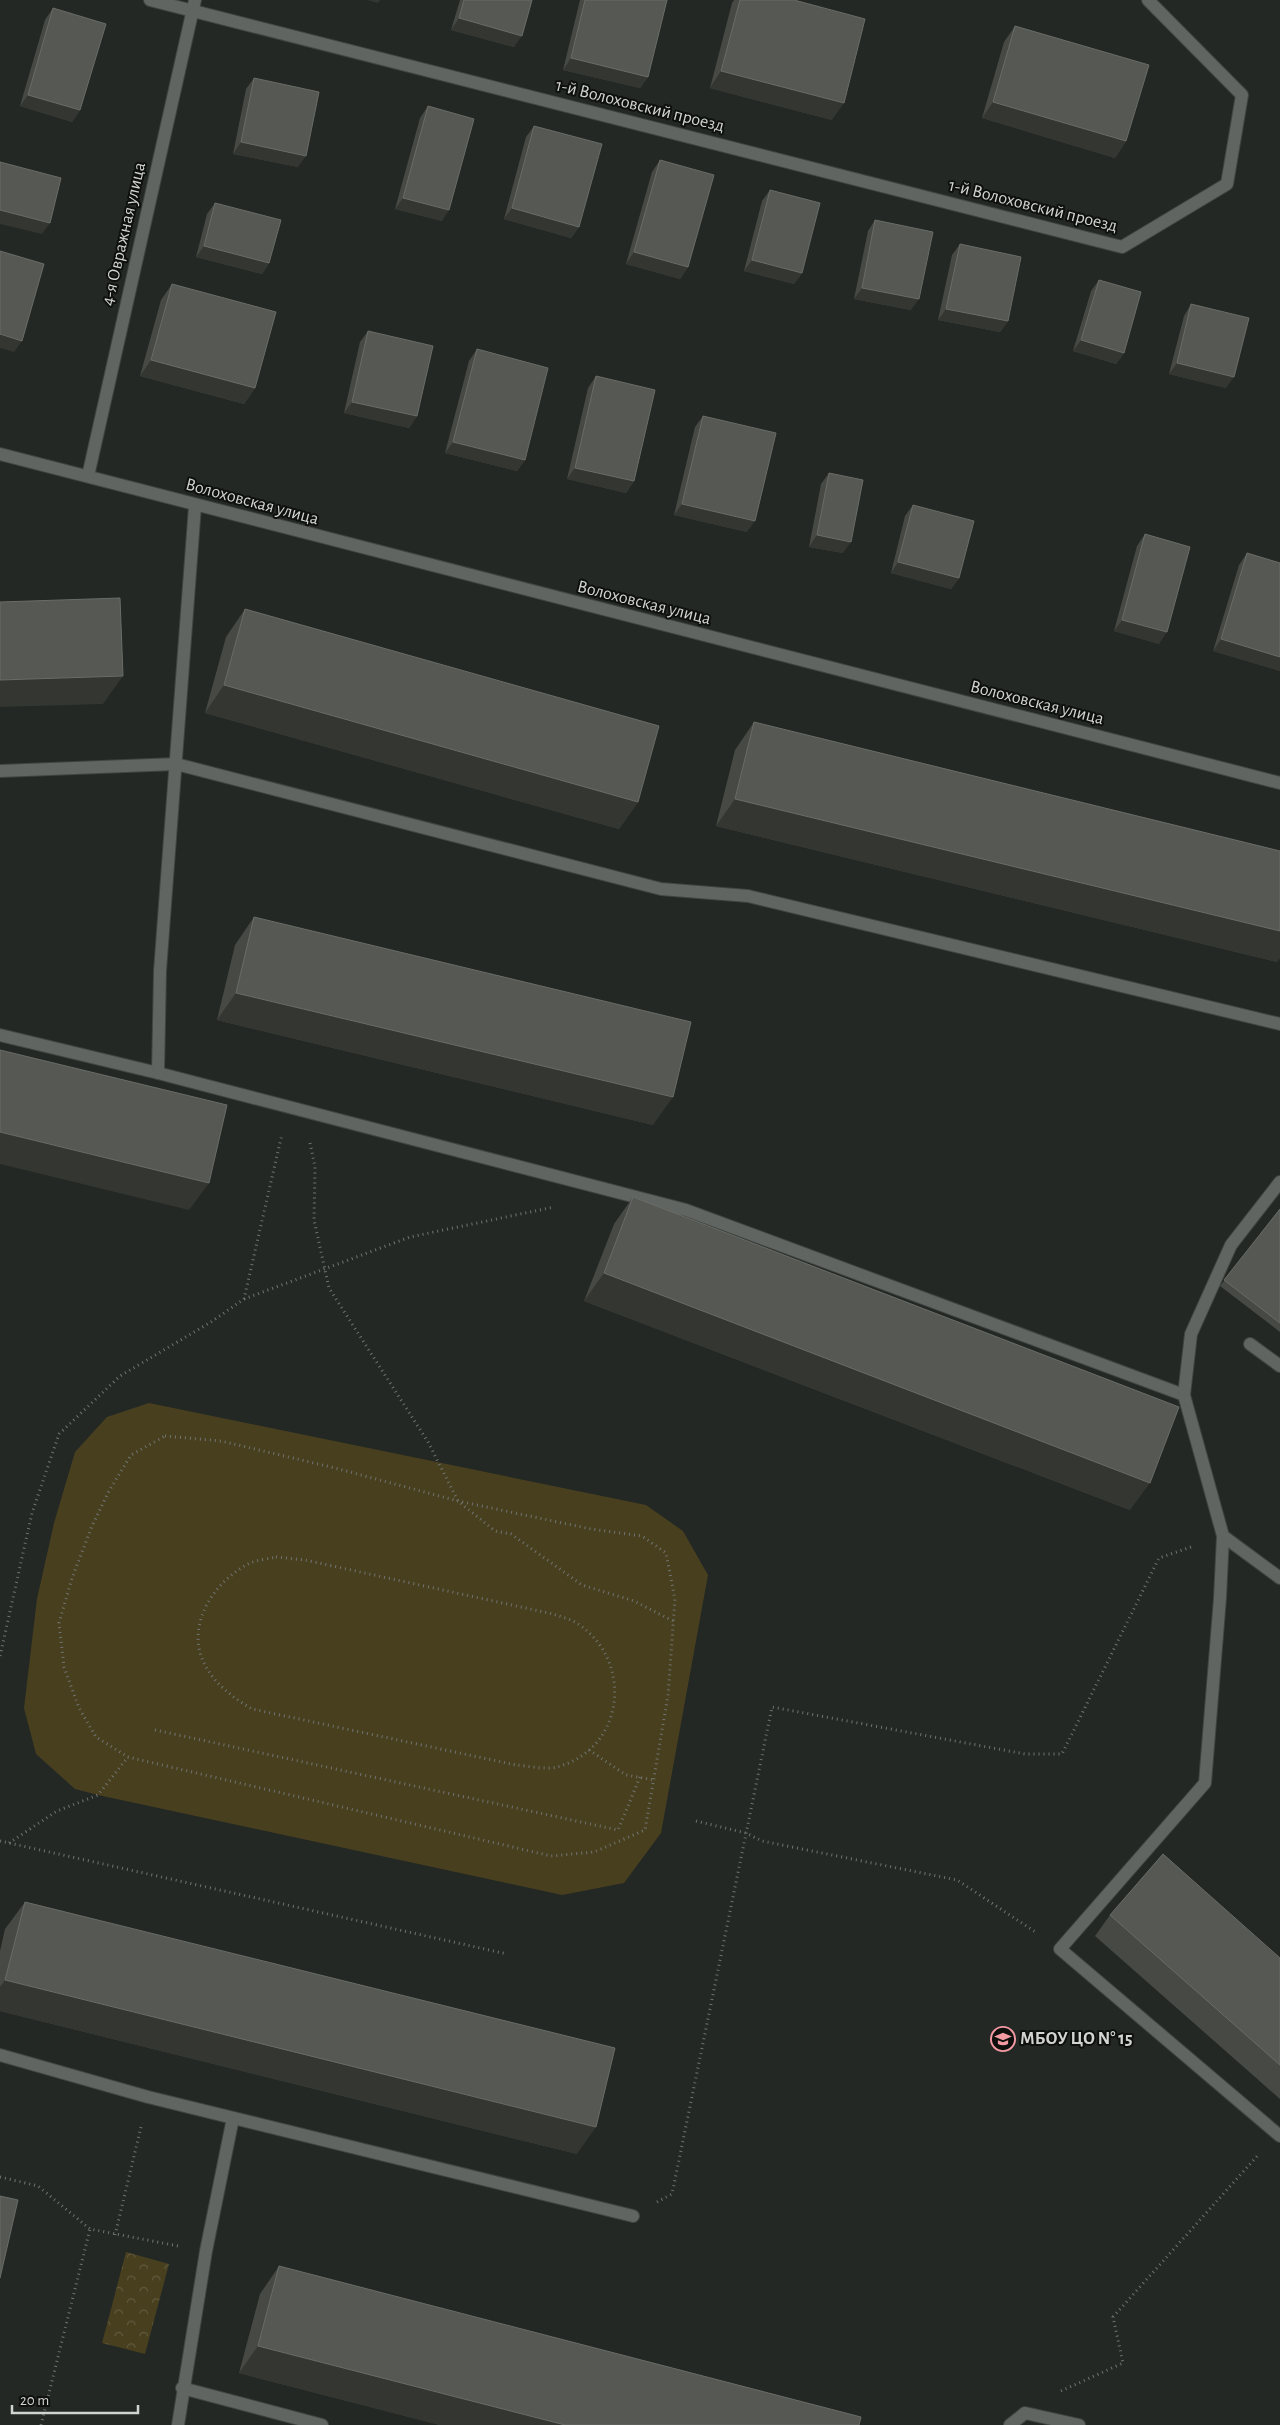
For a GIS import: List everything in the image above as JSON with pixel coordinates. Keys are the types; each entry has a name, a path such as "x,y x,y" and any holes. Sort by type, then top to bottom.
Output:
{"street":[{"name":"1-й Волоховский проезд","path":"150,0 193,5 1122,247 1227,184 1242,95 1148,0"},
{"name":"4-я Овражная улица","path":"88,476 193,5"},
{"name":"Волоховская улица","path":"0,454 195,506 1280,783"},
{"path":"158,1073 160,971 195,506"},
{"path":"0,771 176,764 661,888 748,896 1280,1024"},
{"path":"0,1035 158,1073 686,1210 1184,1394"},
{"path":"1279,2135 1060,1949 1205,1783 1220,1598 1223,1536 1184,1394 1191,1334 1231,1245 1280,1182"},
{"path":"1250,1344 1280,1366"},
{"path":"1223,1536 1280,1578"},
{"path":"0,2055 148,2097 633,2216"},
{"path":"178,2425 182,2388 206,2251 233,2118"},
{"path":"182,2388 322,2425"},
{"path":"1010,2425 1025,2413 1079,2425"}],"path":[{"path":"244,1299 289,1107"},
{"path":"302,1110 315,1167 314,1220 326,1267 329,1288 428,1442 458,1501 495,1531 511,1534 582,1585 634,1601 673,1621"},
{"path":"0,1656 32,1512 59,1434 120,1376 211,1322 244,1299 326,1267 410,1238 563,1205"},
{"path":"165,1436 221,1441 335,1468 458,1501 591,1529 642,1536 666,1553 675,1599 668,1695 645,1830 594,1852 551,1856 128,1758 96,1737 79,1708 64,1667 59,1623 72,1578 92,1526 108,1491 131,1455 165,1436"},
{"path":"633,2216 672,2194 772,1707 1024,1754 1062,1754 1159,1558 1223,1536"},
{"path":"276,1557 305,1560 553,1614 577,1624 597,1642 610,1665 615,1689 613,1713 602,1739 589,1750 581,1757 556,1768 516,1765 252,1709 230,1696 203,1660 199,1637 202,1613 214,1591 231,1575 252,1562 276,1557"},
{"path":"155,1730 618,1830 640,1777"},
{"path":"589,1750 626,1774 654,1780"},
{"path":"9,1843 57,1811 98,1794 128,1758"},
{"path":"696,1821 746,1833 762,1841 957,1880 1060,1949"},
{"path":"0,1841 507,1954"},
{"path":"115,2235 148,2097"},
{"path":"1025,2413 1045,2398 1124,2363 1113,2317 1279,2135"},
{"path":"0,2177 38,2186 90,2229 206,2251"},
{"path":"41,2425 90,2229"}],"green space":[{"path":"149,1403 646,1505 683,1531 708,1575 661,1833 624,1883 562,1895 98,1795 75,1789 36,1754 24,1708 37,1599 54,1523 75,1452 107,1417"},
{"path":"126,2252 169,2264 145,2354 102,2343"}],"building":[{"path":"464,0 532,0 522,36 459,18"},
{"path":"585,0 667,0 648,77 571,58"},
{"path":"740,0 794,0 865,19 844,103 721,71"},
{"path":"53,8 106,24 80,110 28,95"},
{"path":"1015,26 1149,65 1126,141 993,102"},
{"path":"254,78 319,92 306,156 241,142"},
{"path":"428,106 474,119 449,210 403,198"},
{"path":"534,126 602,144 579,227 512,208"},
{"path":"660,160 714,175 688,267 634,252"},
{"path":"0,162 61,178 50,223 0,210"},
{"path":"770,190 820,203 802,273 752,260"},
{"path":"215,203 281,220 269,263 204,246"},
{"path":"875,220 933,232 919,299 862,288"},
{"path":"960,244 1021,257 1008,321 946,309"},
{"path":"0,251 44,264 22,341 0,334"},
{"path":"1099,280 1141,292 1124,353 1081,340"},
{"path":"172,284 276,312 255,388 151,360"},
{"path":"1191,304 1249,318 1234,377 1177,363"},
{"path":"368,331 433,346 417,416 352,402"},
{"path":"477,349 548,368 525,460 453,442"},
{"path":"596,376 655,390 634,481 575,468"},
{"path":"703,416 776,433 755,521 682,504"},
{"path":"829,473 863,480 851,542 817,535"},
{"path":"913,505 974,521 959,578 898,562"},
{"path":"1145,534 1190,547 1167,632 1122,620"},
{"path":"1247,553 1280,563 1280,657 1221,639"},
{"path":"120,598 123,676 0,680 0,602"},
{"path":"245,609 659,726 638,802 224,685"},
{"path":"754,722 1280,851 1280,931 735,799"},
{"path":"254,917 691,1022 673,1097 236,993"},
{"path":"0,1050 227,1105 209,1183 0,1132"},
{"path":"633,1197 1179,1407 1150,1483 604,1273"},
{"path":"1280,1209 1280,1323 1224,1280"},
{"path":"1163,1854 1280,1958 1280,2065 1110,1915"},
{"path":"25,1902 615,2048 596,2127 5,1980"},
{"path":"0,2196 18,2200 0,2278"},
{"path":"279,2266 861,2417 859,2425 565,2425 258,2346"}],"place":[{"name":"МБОУ ЦО N° 15","path":"1003,2039"}]}
